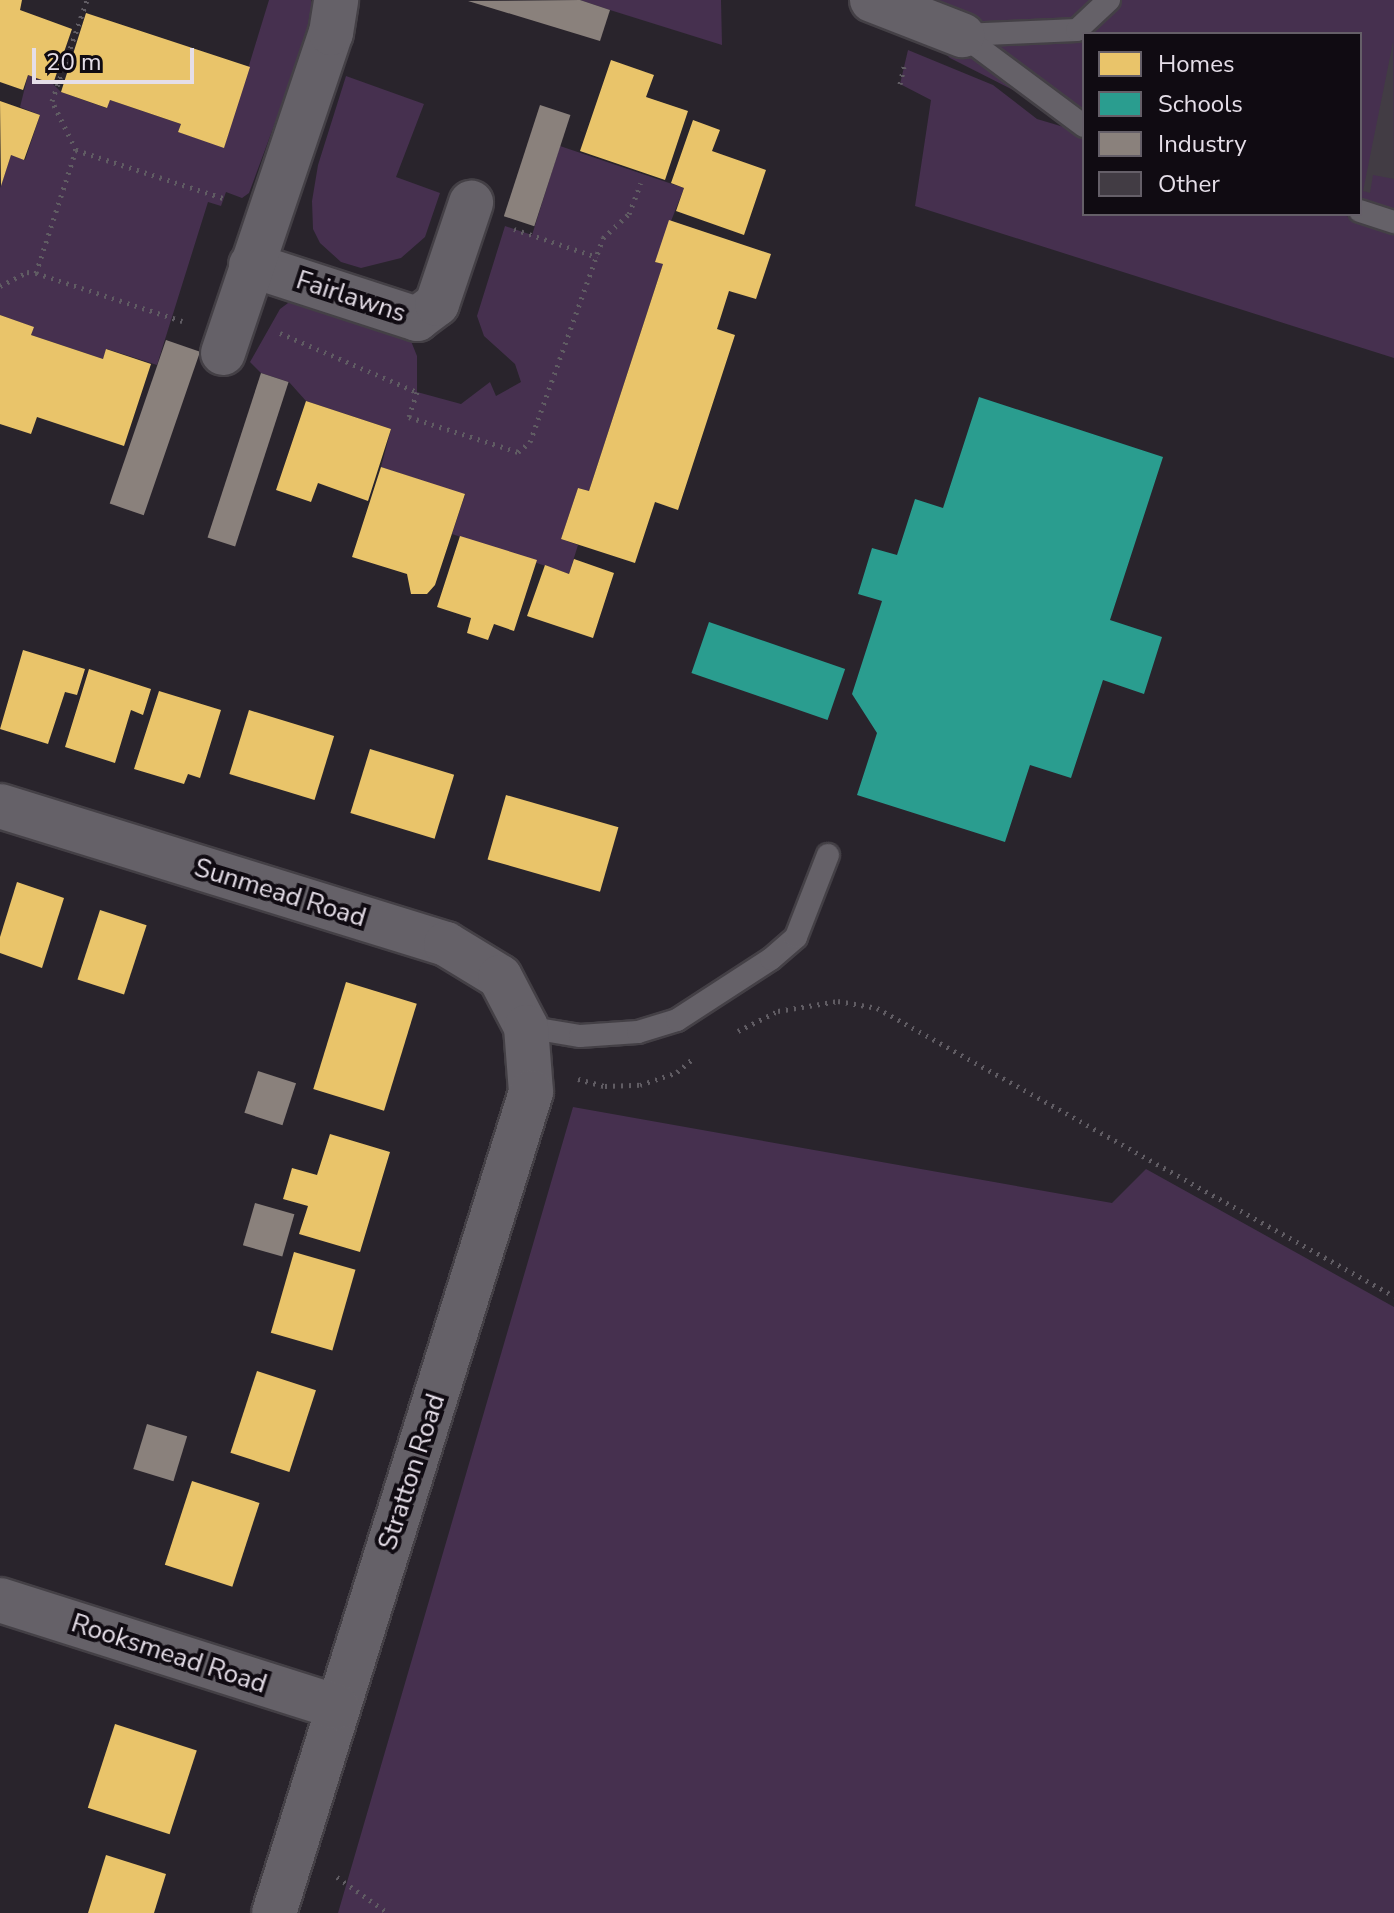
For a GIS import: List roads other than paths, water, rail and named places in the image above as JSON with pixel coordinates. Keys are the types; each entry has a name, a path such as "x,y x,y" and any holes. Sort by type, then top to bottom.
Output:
{"street":[{"path":"229,334 331,33 336,0"},
{"path":"872,0 962,35"},
{"name":"Fairlawns","path":"251,265 417,319 437,304 469,208"},
{"name":"Sunmead Road","path":"0,806 446,944 500,977 526,1027"},
{"name":"Stratton Road","path":"274,1913 531,1092 526,1027"},
{"name":"Rooksmead Road","path":"0,1600 337,1707"}],"lane":[{"path":"962,35 1077,30 1109,0"},
{"path":"962,35 1082,125"},
{"path":"1362,212 1394,222"},
{"path":"526,1027 580,1036 638,1032 677,1020 771,959 796,937 828,855"}]}
